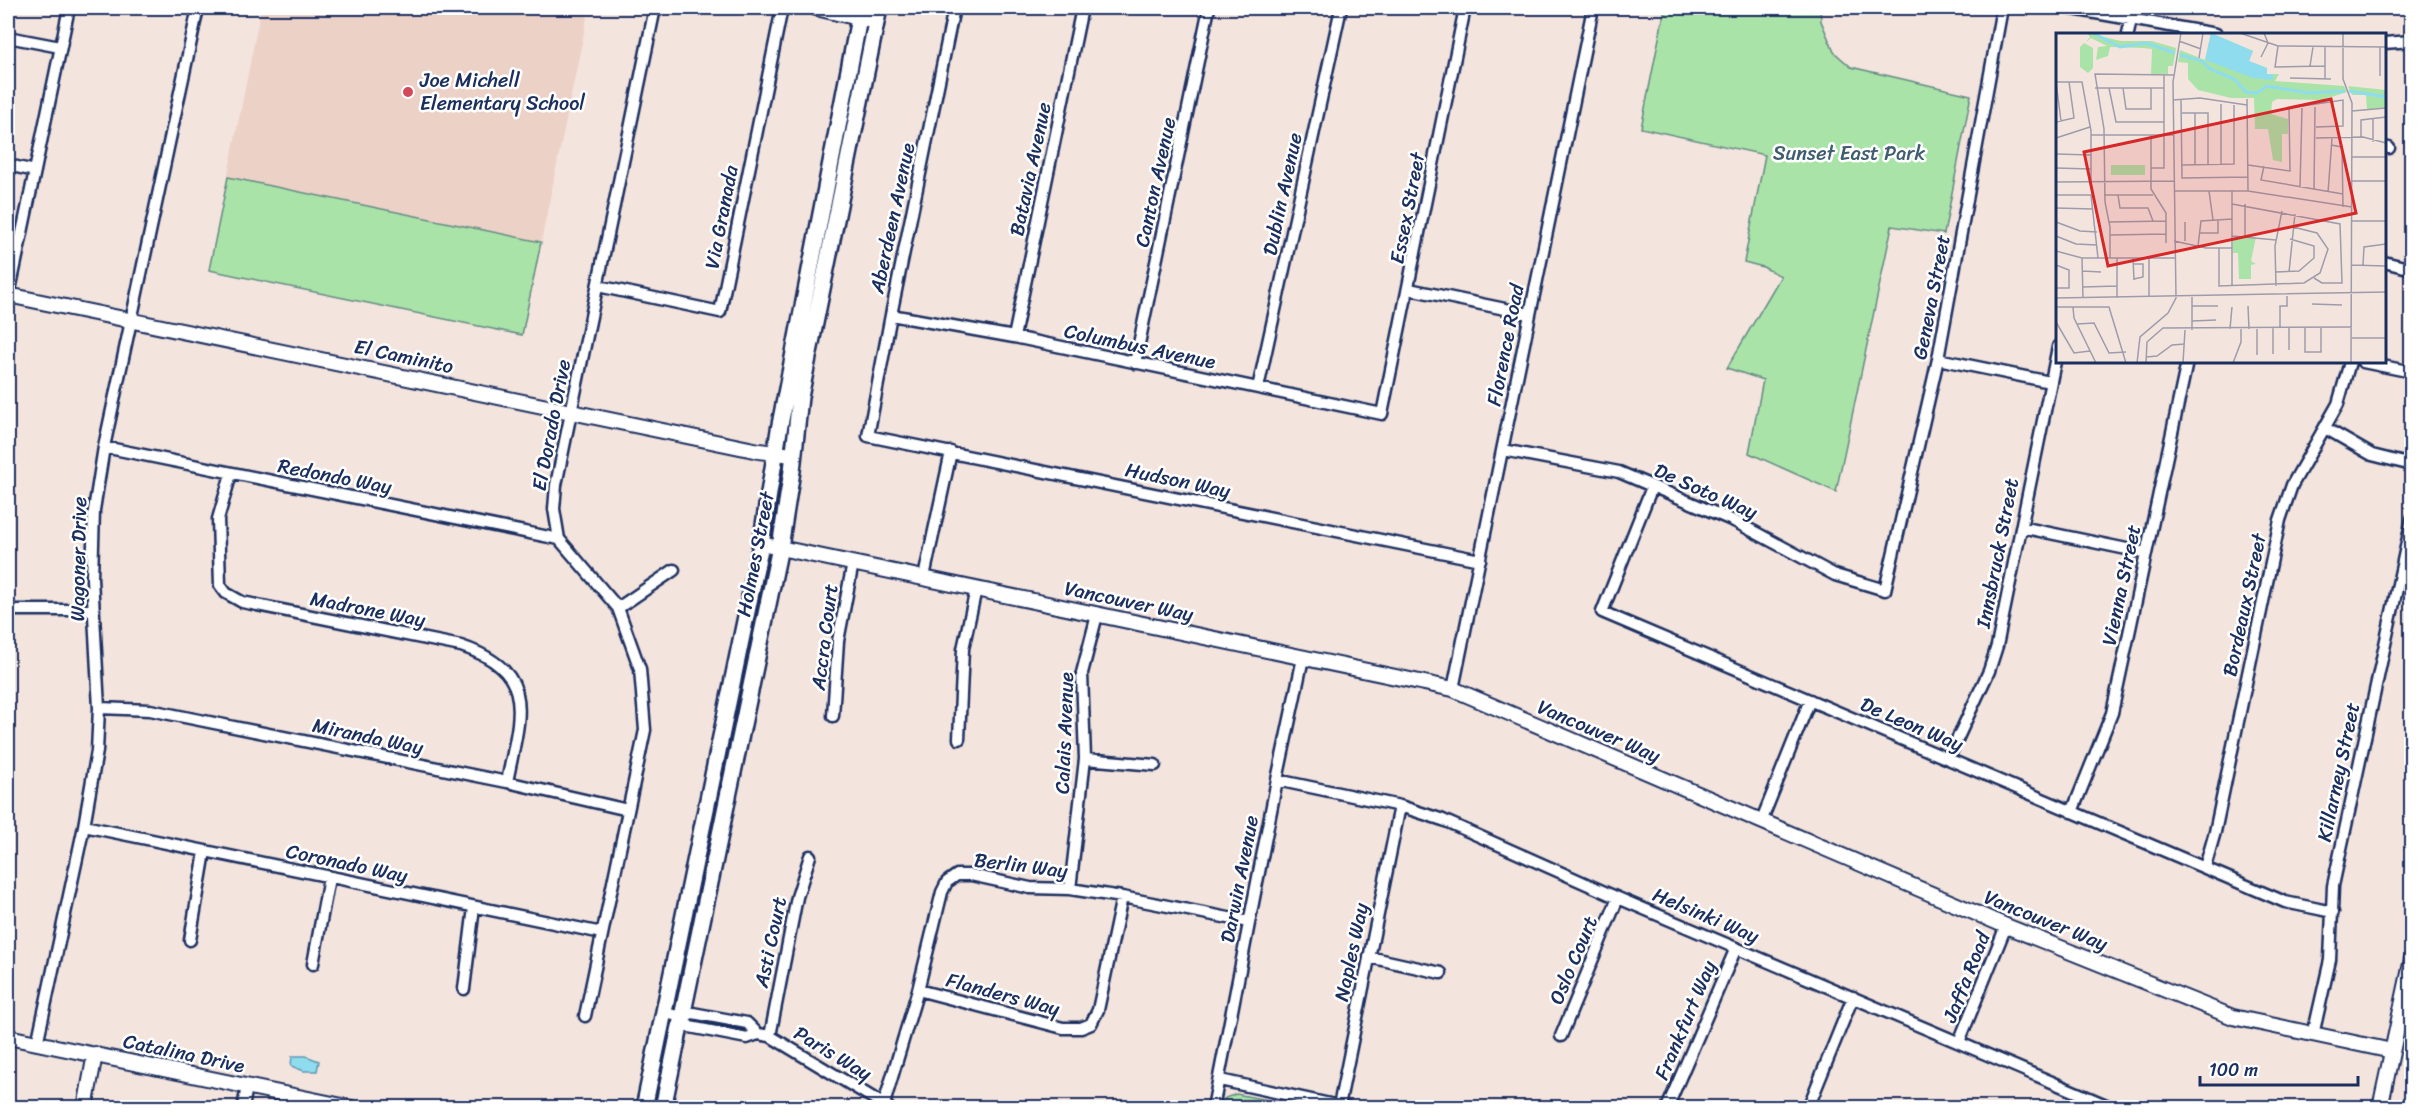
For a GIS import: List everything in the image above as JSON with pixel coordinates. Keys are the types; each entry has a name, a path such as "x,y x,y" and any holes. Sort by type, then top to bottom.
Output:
{"main road":[{"name":"Holmes Street","path":"663,1107 673,1015 761,544 775,453 860,13"},
{"name":"Holmes Street","path":"644,1107 673,1015 780,547 800,397 878,15"}],"street":[{"path":"8,295 69,8"},
{"name":"Wagoner Drive","path":"37,1044 84,826 97,751 99,708 92,578 94,510 104,447 198,8"},
{"name":"El Dorado Drive","path":"559,539 554,509 556,485 655,8"},
{"name":"Via Granada","path":"598,286 720,312 782,8"},
{"path":"816,8 878,15"},
{"name":"Aberdeen Avenue","path":"868,436 954,8"},
{"name":"Batavia Avenue","path":"1014,337 1082,8"},
{"name":"Canton Avenue","path":"1135,363 1209,8"},
{"name":"Dublin Avenue","path":"1258,388 1341,8"},
{"name":"Essex Street","path":"1382,414 1465,8"},
{"name":"Florence Road","path":"1453,689 1593,8"},
{"name":"Geneva Street","path":"1885,590 1938,359 2002,8"},
{"path":"2067,8 2210,33"},
{"path":"2128,33 2131,19"},
{"path":"8,37 60,47"},
{"path":"2386,43 2412,41"},
{"path":"8,165 35,171"},
{"path":"2386,262 2412,269"},
{"path":"1409,289 1529,314"},
{"name":"El Caminito","path":"8,295 793,455"},
{"name":"Columbus Avenue","path":"891,315 1014,337 1382,414"},
{"name":"Innsbruck Street","path":"1948,759 1991,663 2056,356"},
{"path":"1938,359 2050,382"},
{"name":"Vienna Street","path":"2072,812 2112,713 2187,363"},
{"name":"Bordeaux Street","path":"2205,867 2215,832 2280,520 2292,485 2338,404 2350,363"},
{"path":"2368,363 2412,372"},
{"path":"2325,429 2372,454 2412,465"},
{"name":"Hudson Way","path":"868,436 1480,561"},
{"name":"Redondo Way","path":"104,447 559,539"},
{"name":"De Soto Way","path":"1503,450 1619,472 1734,521 1835,575 1885,590"},
{"path":"924,577 951,452"},
{"name":"Madrone Way","path":"231,474 218,519 220,585 226,593 242,602 462,646 484,654 504,669 517,688 520,708 507,782"},
{"name":"De Leon Way","path":"1652,487 1602,612 2285,902 2333,912"},
{"name":"Killarney Street","path":"2313,1035 2330,960 2333,886 2412,519"},
{"path":"2021,527 2146,553"},
{"path":"559,539 618,608 640,669 645,730 585,1016"},
{"name":"Vancouver Way","path":"761,544 1453,689 2006,926 2233,1017 2392,1051"},
{"name":"Accra Court","path":"833,716 838,641 853,563"},
{"path":"618,608 674,570"},
{"path":"959,739 963,649 976,589"},
{"path":"8,610 94,610"},
{"name":"Calais Avenue","path":"1070,889 1085,759 1082,673 1096,615"},
{"name":"Darwin Avenue","path":"1213,1107 1277,780 1304,658"},
{"path":"1761,822 1810,700"},
{"name":"Miranda Way","path":"99,708 150,710 507,782 628,810"},
{"path":"1085,759 1155,765"},
{"name":"Helsinki Way","path":"1277,780 1401,806 1443,820 1618,898 2113,1107"},
{"name":"Naples Way","path":"1343,1107 1369,957 1401,806"},
{"name":"Coronado Way","path":"84,826 602,933"},
{"path":"190,940 205,852"},
{"name":"Asti Court","path":"770,1036 797,897 810,856"},
{"name":"Berlin Way","path":"886,1106 942,892 947,882 957,875 1030,888 1070,889 1122,897 1249,922"},
{"path":"313,964 329,878"},
{"name":"Flanders Way","path":"918,990 1063,1028 1082,1028 1091,1024 1098,1010 1122,897"},
{"name":"Oslo Court","path":"1561,1036 1618,898"},
{"path":"464,989 474,907"},
{"name":"Jaffa Road","path":"1959,1042 2006,926"},
{"name":"Frankfurt Way","path":"1667,1107 1736,948"},
{"path":"1369,957 1442,973"},
{"path":"2380,1107 2412,959"},
{"path":"1808,1107 1853,997"},
{"name":"Paris Way","path":"673,1015 693,1013 747,1023 758,1034 770,1036 886,1106"},
{"name":"Catalina Drive","path":"8,1037 352,1107"},
{"path":"86,1107 96,1054"},
{"path":"1220,1080 1343,1107"},
{"path":"243,1107 247,1086"}],"shaded area":[{"name":"Joe Michell Elementary School","path":"261,8 589,8 522,335 209,270"}],"green space":[{"name":"Sunset East Park","path":"1665,8 1820,8 1821,21 1834,52 1851,67 1971,95 1944,234 1892,226 1836,492 1749,453 1763,380 1727,368 1781,276 1763,267 1744,262 1765,155 1641,128"},
{"path":"228,177 541,242 522,335 209,270"},
{"path":"1236,1094 1303,1107 1221,1107 1225,1098"}],"water":[{"path":"292,1056 306,1056 319,1061 317,1071 304,1071 291,1066"}],"place":[{"name":"Joe Michell Elementary School","path":"408,92"}]}
